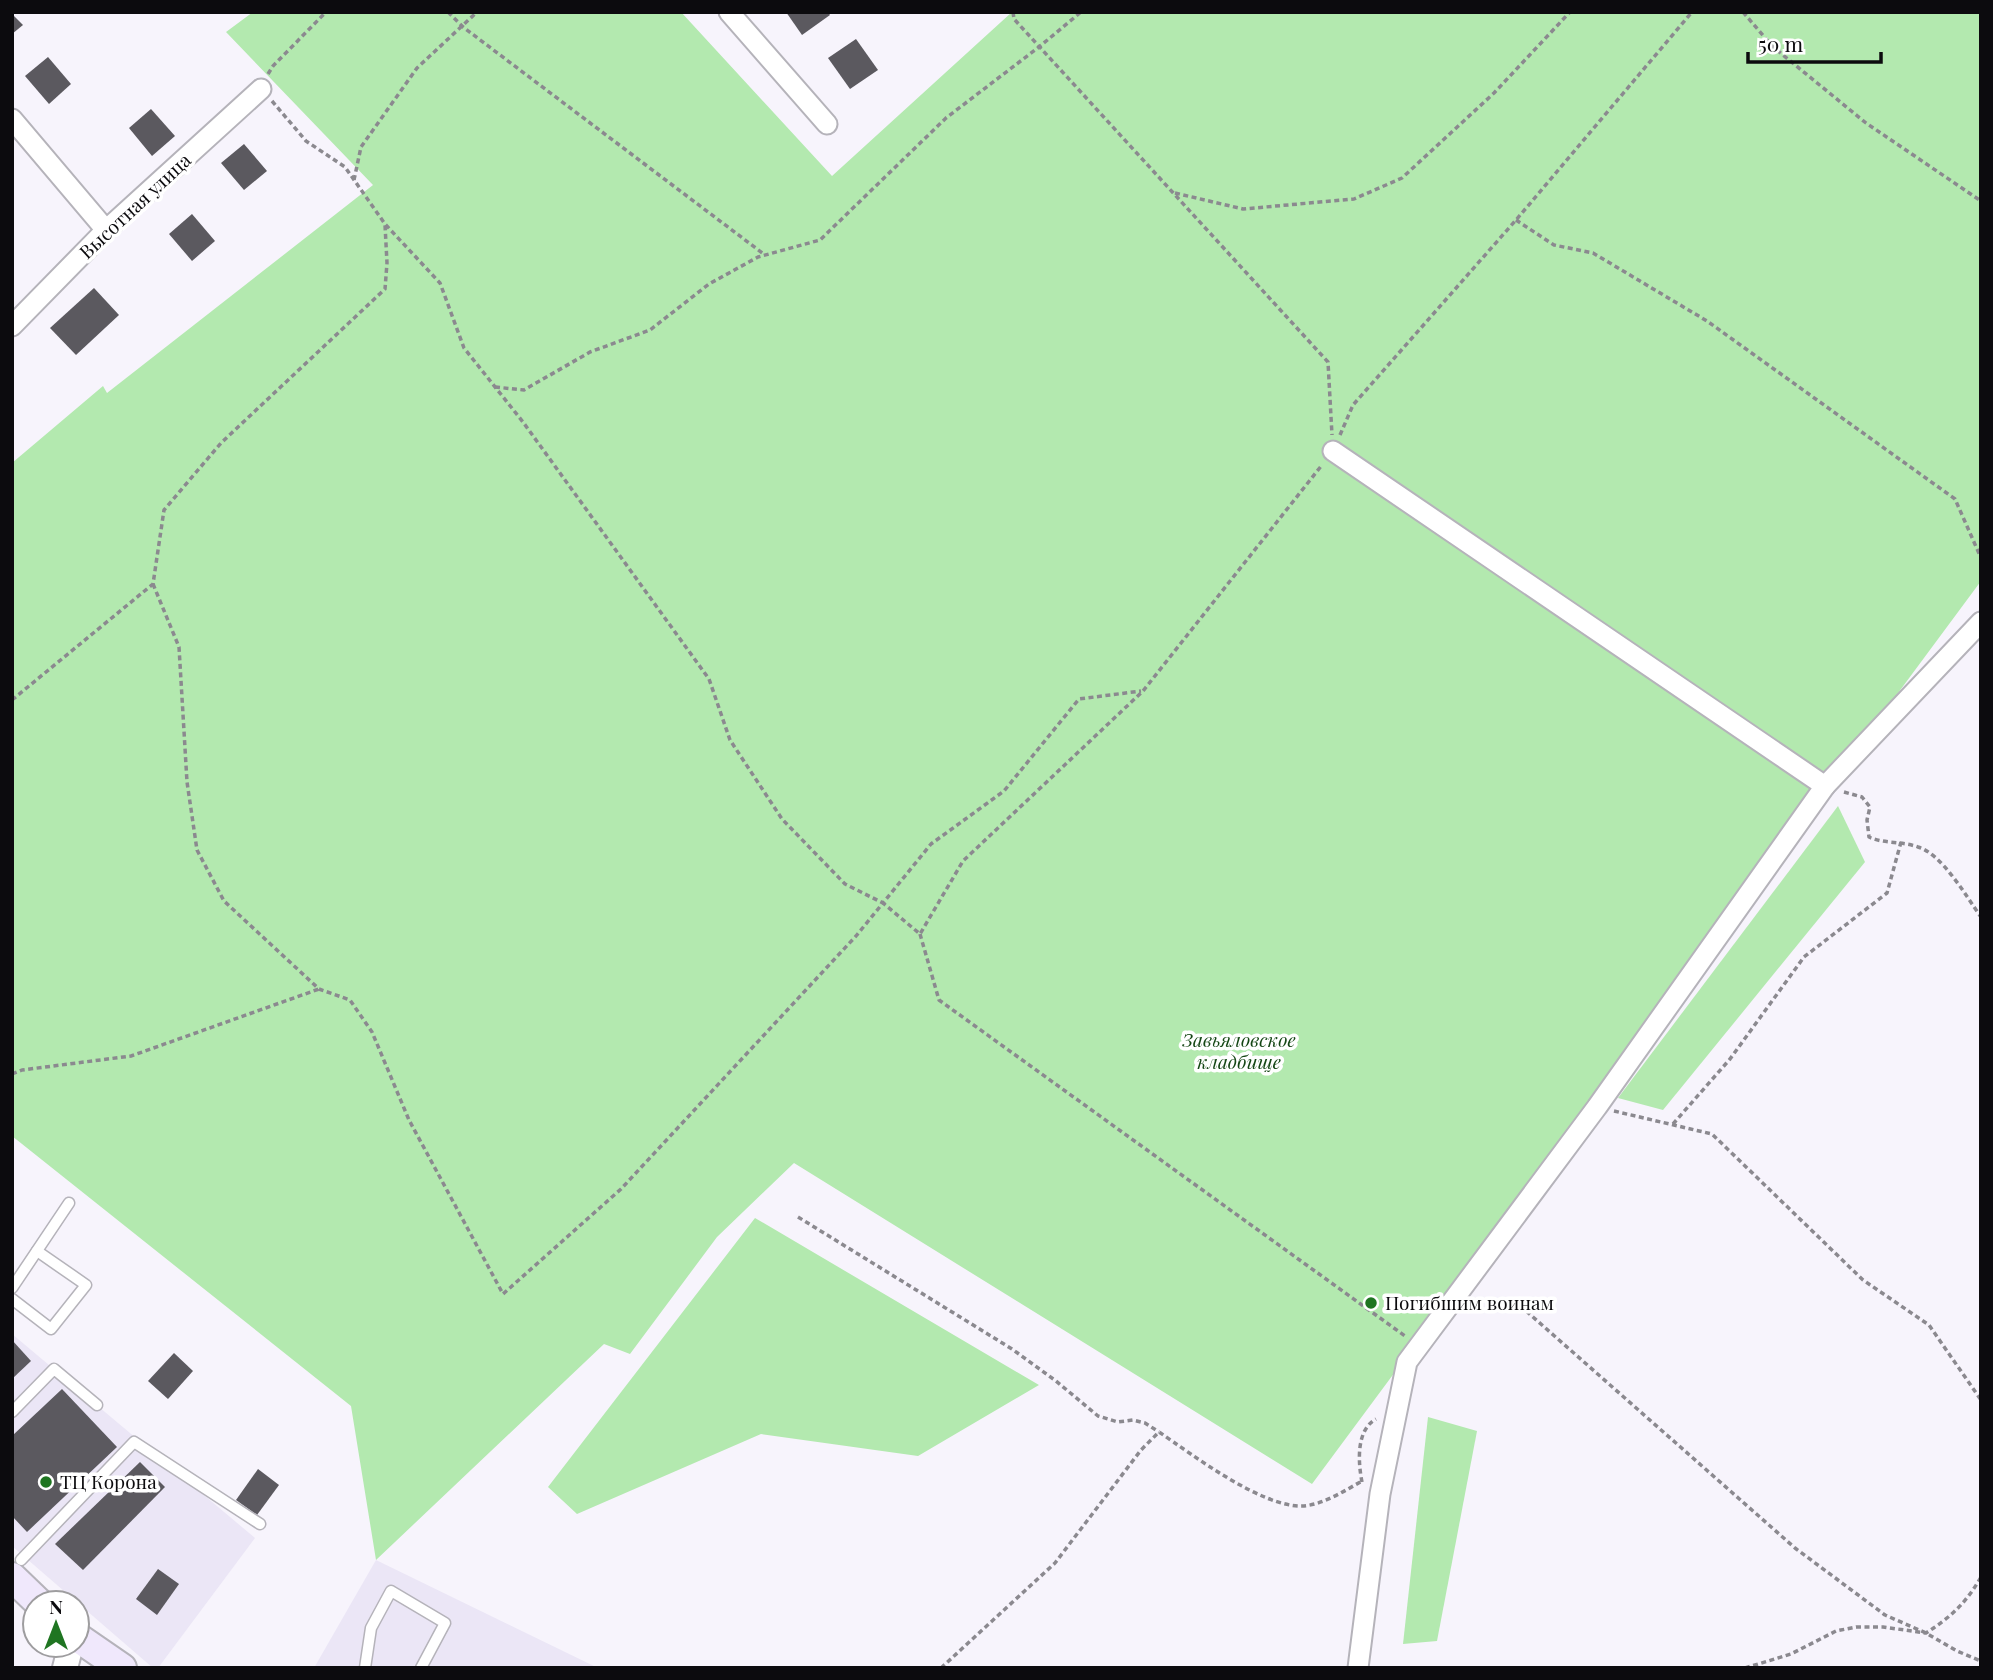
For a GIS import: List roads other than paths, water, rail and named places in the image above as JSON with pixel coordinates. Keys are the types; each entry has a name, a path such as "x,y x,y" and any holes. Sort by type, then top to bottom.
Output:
{"main road":[{"path":"17,1568 30,1589"},
{"path":"91,1647 122,1668"}],"street":[{"path":"729,12 827,124"},
{"name":"Высотная улица","path":"12,326 106,230 261,89"},
{"path":"12,120 106,230"},
{"path":"1333,452 1825,786"},
{"path":"1359,1668 1380,1494 1407,1362 1597,1107 1825,786 1981,622"}],"lane":[{"path":"12,1288 69,1203"},
{"path":"12,1299 51,1329 86,1286 37,1251"},
{"path":"12,1412 54,1369 97,1405"},
{"path":"17,1568 134,1442 260,1524"},
{"path":"365,1668 372,1628 391,1591 445,1623 421,1668"}],"place":[{"name":"Погибшим воинам","path":"1371,1303"},
{"name":"ТЦ Корона","path":"46,1482"}],"park label":[{"name":"Завьяловское кладбище","path":"1239,1051"}]}
